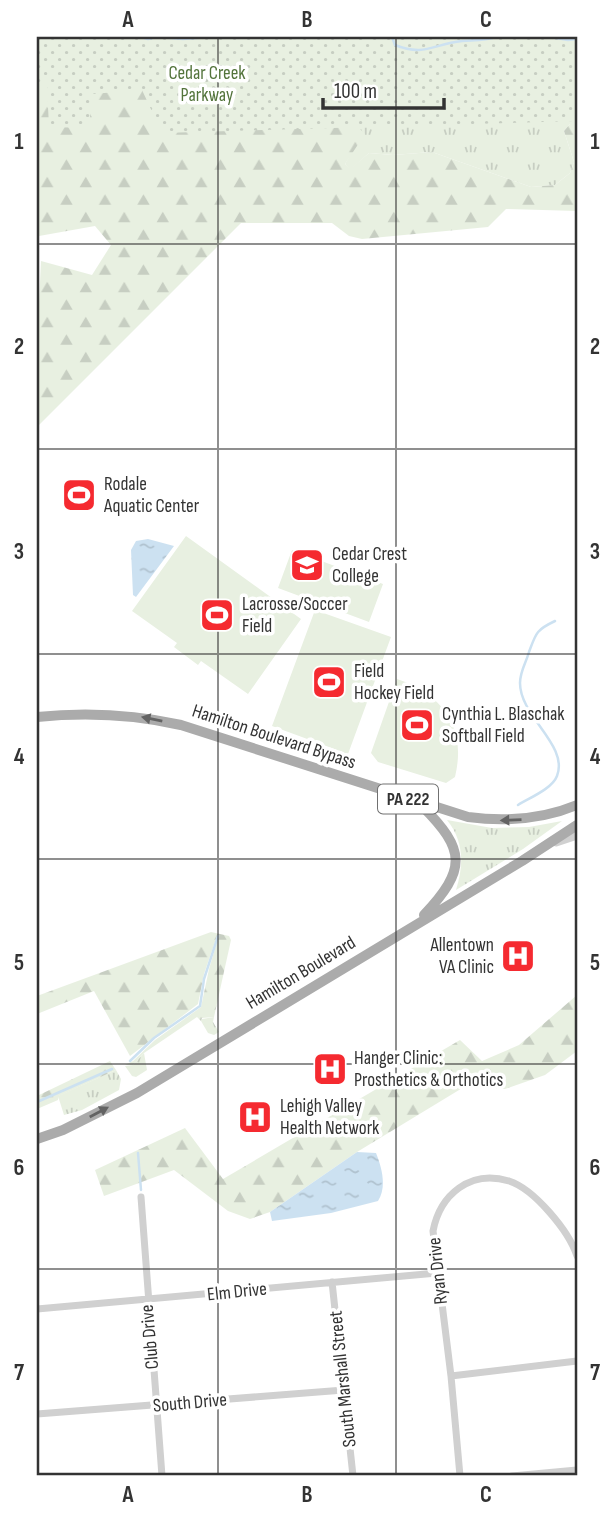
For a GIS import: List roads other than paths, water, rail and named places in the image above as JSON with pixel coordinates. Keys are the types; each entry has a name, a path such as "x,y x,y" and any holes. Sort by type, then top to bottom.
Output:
{"main road":[{"name":"Hamilton Boulevard Bypass","path":"37,717 90,714 146,717 198,730 468,817 508,821 547,816 577,805"},
{"path":"415,924 443,895 456,866 451,839 441,824 418,803"},
{"name":"Hamilton Boulevard","path":"37,1139 63,1130 137,1093 577,825"}],"street":[{"path":"548,845 577,835"},
{"name":"Ryan Drive","path":"460,1476 452,1376 433,1231 436,1217 447,1197 460,1186 496,1178 510,1181 524,1188 565,1231 577,1256"},
{"name":"Club Drive","path":"141,1197 162,1476"},
{"name":"Elm Drive","path":"37,1309 437,1273"},
{"name":"South Marshall Street","path":"332,1282 353,1476"},
{"path":"452,1376 577,1361"},
{"name":"South Drive","path":"37,1415 344,1390"},
{"path":"512,1476 577,1469"}],"water":[{"path":"148,539 174,546 136,597 133,595 131,550 136,541"},
{"path":"357,1152 376,1153 383,1184 378,1201 331,1213 272,1221 270,1212"}],"waterway":[{"path":"141,37 156,37"},
{"path":"159,37 209,37"},
{"path":"392,37 395,45 414,50 496,37"},
{"path":"550,37 577,39"},
{"path":"518,805 545,789 557,776 559,764 556,753 527,708 520,683 535,636 555,621"},
{"path":"130,1061 154,1038 200,1006 204,979 218,936"},
{"path":"37,1102 112,1069"},
{"path":"138,1153 141,1190"}],"place":[{"name":"Rodale Aquatic Center","path":"79,495"},
{"name":"Cedar Crest College","path":"307,565"},
{"name":"Lacrosse/Soccer Field","path":"217,615"},
{"name":"Field Hockey Field","path":"329,682"},
{"name":"Cynthia L. Blaschak Softball Field","path":"417,725"},
{"name":"Allentown VA Clinic","path":"518,956"},
{"name":"Hanger Clinic: Prosthetics & Orthotics","path":"330,1069"},
{"name":"Lehigh Valley Health Network","path":"255,1117"}],"park label":[{"name":"Cedar Creek Parkway","path":"207,84"}]}
